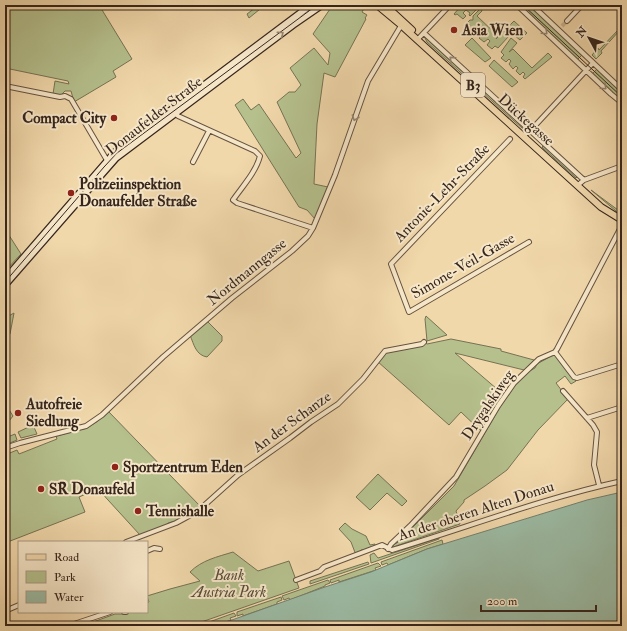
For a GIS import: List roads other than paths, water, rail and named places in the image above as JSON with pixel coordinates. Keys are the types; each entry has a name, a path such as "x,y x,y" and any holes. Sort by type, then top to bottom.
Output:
{"main road":[{"name":"Donaufelder Straße","path":"174,111 311,5"},
{"name":"Donaufelder Straße","path":"5,285 115,152 322,5"},
{"name":"Dückegasse","path":"377,5 420,37 622,219"},
{"name":"Dückegasse","path":"385,5 403,23"},
{"name":"Donaufelder Straße","path":"5,278 108,162"}],"street":[{"path":"420,37 450,5"},
{"path":"517,5 622,103"},
{"path":"532,5 622,90"},
{"path":"566,21 582,5"},
{"name":"Nordmanngasse","path":"5,448 90,424 102,415 163,357 232,298 298,246 308,236 313,228 335,175 368,81 403,23"},
{"path":"558,30 562,26"},
{"path":"582,66 588,58"},
{"path":"527,133 593,63"},
{"path":"5,86 60,97 66,96 70,99 108,162"},
{"path":"174,111 178,116 255,151 260,156 247,181 233,200 237,203 313,228"},
{"path":"193,162 209,131"},
{"name":"Antonie-Lehr-Straße","path":"409,312 391,264 510,139"},
{"path":"581,183 622,166"},
{"path":"621,229 600,265 555,352 574,377 577,378 622,364"},
{"name":"Simone-Veil-Gasse","path":"409,312 529,242"},
{"name":"An der Schanze","path":"129,541 176,523 198,511 238,476 338,404 363,379 385,351 422,344 424,342"},
{"name":"Drygalskiweg","path":"388,549 391,544 456,477 500,402 514,383 539,359 555,352"},
{"path":"563,391 593,425 597,432 594,465 600,486"},
{"path":"587,418 622,406"},
{"name":"An der oberen Alten Donau","path":"296,580 320,571 324,566 382,545 392,550 501,515 622,480"},
{"path":"148,551 154,548 160,548"},
{"path":"5,612 18,606"},
{"path":"68,626 98,614"}],"water":[{"path":"622,492 622,615 611,626 215,626 371,572 427,549 587,500"}],"tunnel":[{"path":"562,26 567,21"}],"tram line":[{"path":"5,282 117,153 317,5"},
{"path":"523,5 622,97"}],"place":[{"name":"Asia Wien","path":"454,30"},
{"name":"Compact City","path":"114,118"},
{"name":"Polizeiinspektion Donaufelder Straße","path":"71,193"},
{"name":"Autofreie Siedlung","path":"18,413"},
{"name":"Sportzentrum Eden","path":"115,467"},
{"name":"SR Donaufeld","path":"41,489"},
{"name":"Tennishalle","path":"138,511"}],"park label":[{"name":"Bank Austria Park","path":"229,584"}]}
